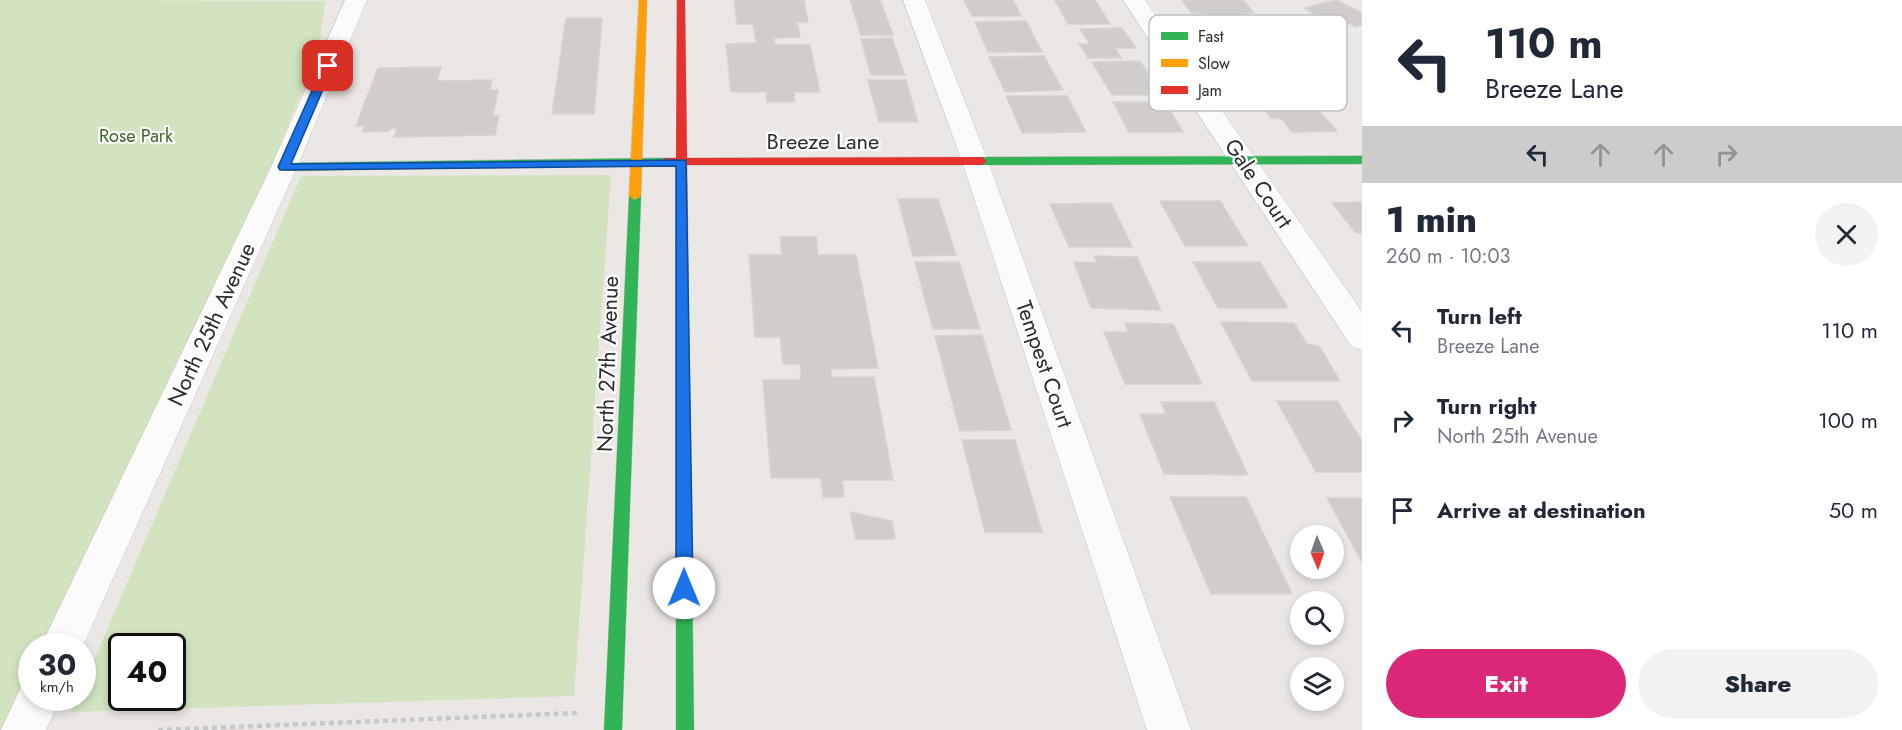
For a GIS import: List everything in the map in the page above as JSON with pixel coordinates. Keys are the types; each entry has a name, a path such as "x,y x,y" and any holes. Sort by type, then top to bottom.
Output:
{"street":[{"name":"North 25th Avenue","path":"68,633 284,167 356,0"},
{"name":"North 27th Avenue","path":"613,730 643,0"},
{"path":"681,0 685,730"},
{"name":"Tempest Court","path":"914,0 975,161 1169,730"},
{"name":"Gale Court","path":"1134,0 1149,22"},
{"name":"Gale Court","path":"1210,111 1362,337"},
{"name":"Breeze Lane","path":"284,167 682,162 1362,160"},
{"path":"23,730 32,711"}],"path":[{"path":"158,730 614,711"}],"green space":[{"name":"Rose Park","path":"0,0 325,1 319,48 272,165 50,633 18,633 18,702 5,730 0,730"},
{"path":"611,175 574,696 186,708 186,633 108,633 108,711 71,712 96,711 96,656 301,176"}],"building":[{"path":"734,0 804,0 808,22 797,22 800,37 774,38 775,45 810,45 820,92 794,92 795,102 767,102 766,92 731,92 726,44 756,43 753,24 737,24"},
{"path":"850,0 880,0 893,35 861,35"},
{"path":"964,0 1013,0 1021,16 972,16"},
{"path":"1055,0 1095,0 1110,24 1068,24"},
{"path":"1182,0 1243,0 1254,13 1203,15 1191,13"},
{"path":"1336,0 1362,13 1362,25 1356,27 1347,23 1347,15 1315,15 1304,8"},
{"path":"566,18 602,18 594,114 552,114"},
{"path":"1026,21 1042,52 988,52 975,22"},
{"path":"1122,28 1136,48 1115,48 1121,58 1088,58 1079,44 1090,44 1080,29"},
{"path":"892,38 905,75 871,75 861,39"},
{"path":"1044,56 1063,90 1005,92 989,57"},
{"path":"1140,61 1149,75 1149,95 1112,95 1092,62"},
{"path":"441,67 437,81 492,80 490,90 498,90 493,116 499,116 495,135 394,137 397,128 389,131 362,132 364,126 356,126 378,68"},
{"path":"868,80 906,80 918,122 879,122"},
{"path":"1006,96 1067,96 1086,132 1022,133"},
{"path":"1113,102 1149,102 1149,111 1170,111 1183,132 1129,132"},
{"path":"1265,111 1319,111 1337,131 1292,132 1282,119 1271,118"},
{"path":"898,199 938,199 956,255 913,256"},
{"path":"1160,201 1220,201 1248,246 1185,246"},
{"path":"1362,202 1362,233 1356,233 1332,203"},
{"path":"1111,203 1132,247 1069,247 1050,204"},
{"path":"780,237 816,237 818,255 856,255 878,368 831,369 832,377 874,377 893,480 842,480 844,497 823,497 821,478 771,478 763,380 801,380 800,364 783,364 780,337 755,337 749,255 782,255"},
{"path":"1094,256 1137,257 1161,310 1091,308 1074,262 1097,263"},
{"path":"915,262 959,262 980,329 933,329"},
{"path":"1193,262 1260,262 1288,308 1218,308"},
{"path":"1221,322 1294,323 1307,344 1319,346 1340,381 1252,381"},
{"path":"1125,323 1173,324 1202,384 1125,384 1104,332 1128,332"},
{"path":"982,335 1011,430 960,431 935,336"},
{"path":"1277,401 1337,401 1362,441 1362,472 1316,472"},
{"path":"1161,402 1214,402 1248,475 1164,474 1140,414 1166,414"},
{"path":"962,440 1015,440 1042,532 985,532"},
{"path":"1170,497 1246,497 1291,591 1290,594 1211,594"},
{"path":"1327,498 1362,498 1362,562 1344,525 1342,525"},
{"path":"850,512 892,521 895,539 856,539"}],"traffic: fast":[{"path":"982,161 1362,160"},
{"path":"284,167 666,162"},
{"path":"613,730 635,196"},
{"path":"682,246 685,730"}],"traffic: slow":[{"path":"635,196 643,0"}],"traffic: jam":[{"path":"681,0 682,246"},
{"path":"666,162 982,161"}],"route":[{"path":"328,66 284,167 682,162 684,588"}]}
